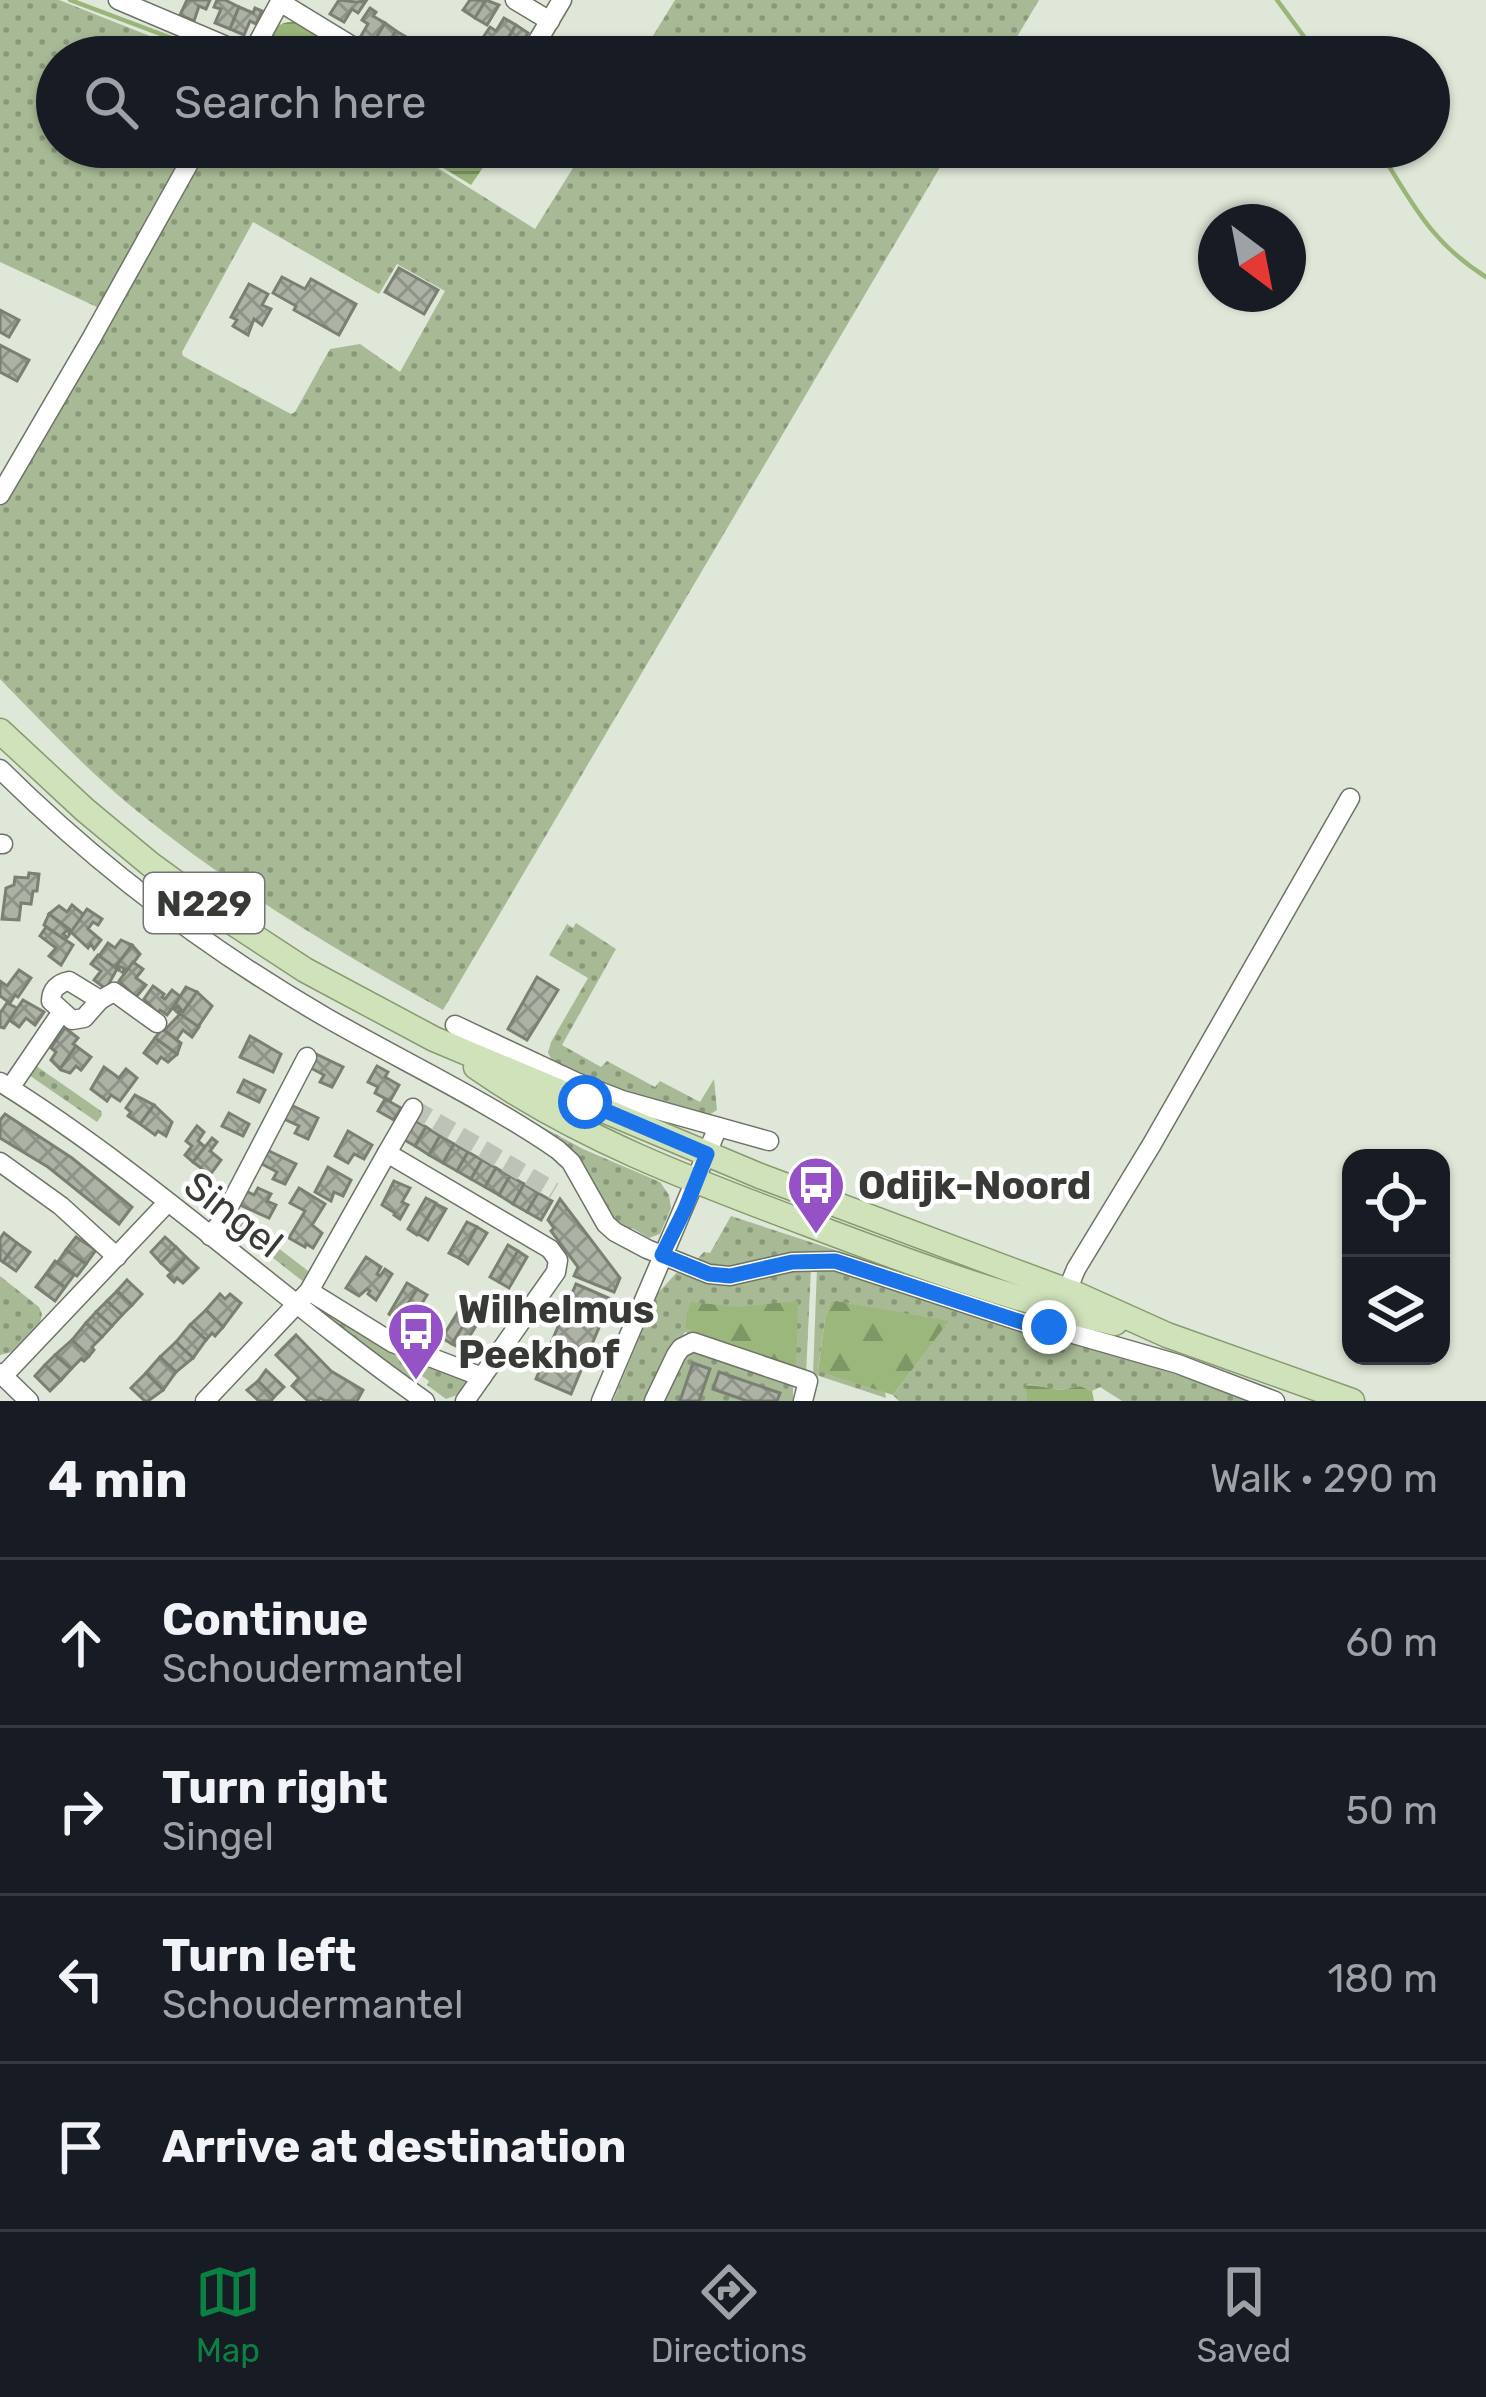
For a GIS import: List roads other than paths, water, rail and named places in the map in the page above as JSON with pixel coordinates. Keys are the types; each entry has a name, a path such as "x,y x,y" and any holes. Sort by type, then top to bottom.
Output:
{"main road":[{"name":"N229","path":"0,731 150,864 305,970 707,1154 1066,1291 1163,1347"},
{"name":"N229","path":"445,1032 522,1099 696,1182 881,1252 1163,1347 1352,1401"}],"street":[{"path":"118,0 201,36"},
{"path":"515,0 550,21"},
{"path":"541,36 562,0"},
{"path":"262,36 281,1 337,36"},
{"path":"0,495 186,168"},
{"path":"0,769 139,891 255,975 558,1150 571,1162 606,1224 632,1241 709,1274 730,1276 792,1262 835,1261 1034,1326 1163,1347 1275,1401"},
{"path":"1066,1291 1350,798"},
{"path":"100,1000 69,981 58,984 51,997 53,1005 72,1020 85,1018 114,992 158,1023"},
{"path":"5,1085 61,1012"},
{"path":"445,1032 640,1106 769,1141"},
{"path":"210,1237 307,1057"},
{"name":"Singel","path":"5,1085 108,1154 210,1237 303,1298 393,1343 482,1377"},
{"path":"205,1401 303,1298 413,1108"},
{"path":"601,1401 718,1127"},
{"path":"387,1153 550,1249 558,1260 556,1273 465,1401"},
{"path":"0,1162 61,1206 117,1257"},
{"path":"29,1401 2,1374 167,1203"},
{"name":"Singel","path":"303,1298 394,1389 425,1401"},
{"path":"654,1401 680,1348 693,1342 808,1381 803,1401"}],"waterway":[{"path":"70,0 166,36"},
{"path":"1277,0 1303,36"},
{"path":"1390,168 1436,235 1486,277"}],"tunnel":[{"path":"413,1108 554,1191"}],"place":[{"name":"Odijk-Noord","path":"816,1236"},
{"name":"Wilhelmus Peekhof","path":"416,1382"}]}
